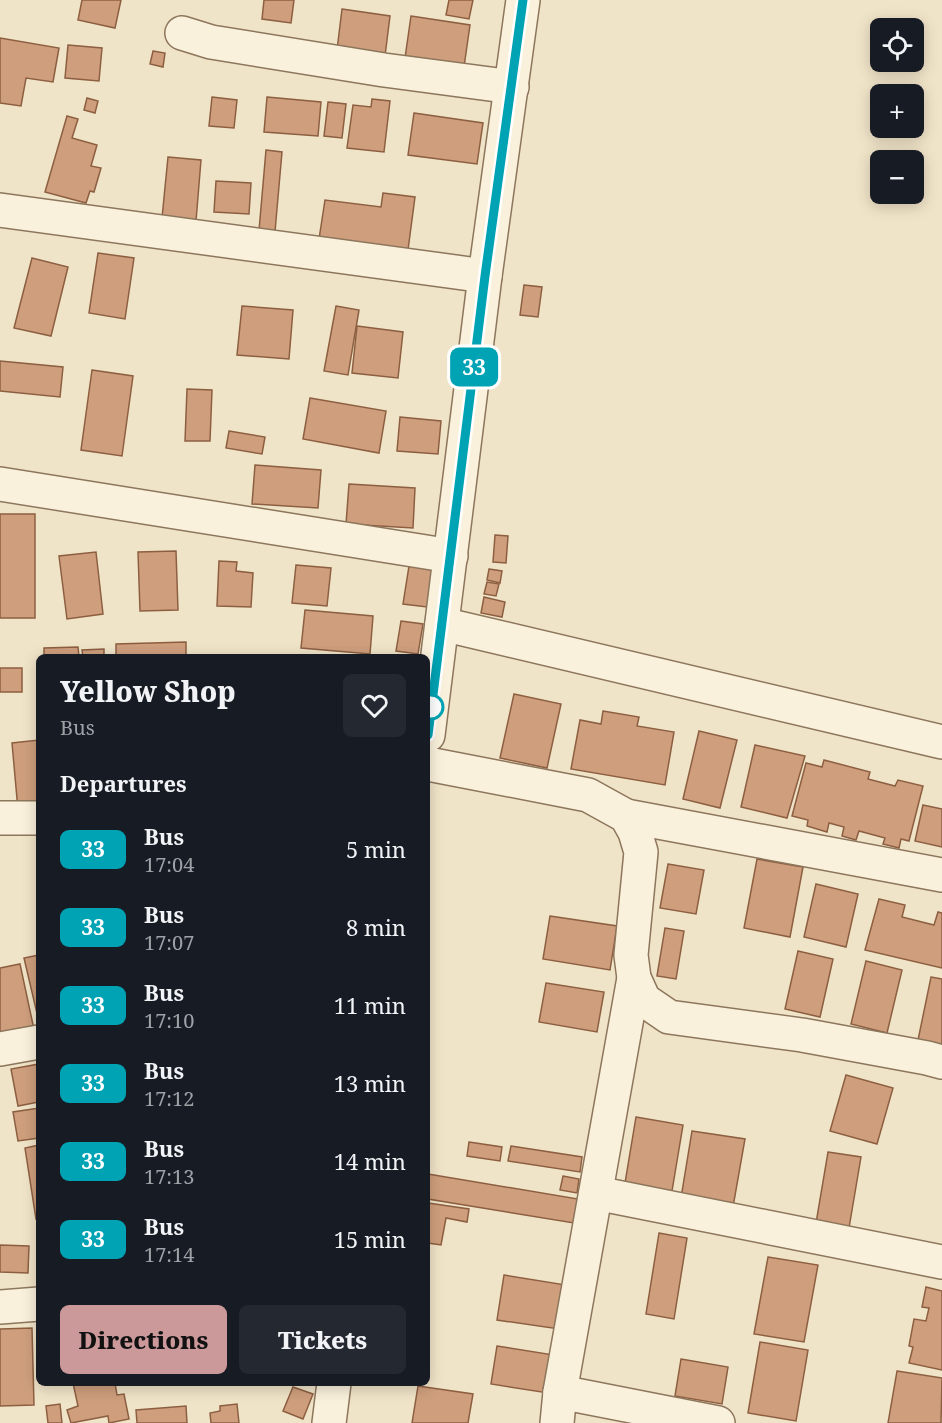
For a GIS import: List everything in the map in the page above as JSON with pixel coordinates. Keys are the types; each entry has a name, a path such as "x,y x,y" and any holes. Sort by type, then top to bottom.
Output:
{"street":[{"path":"430,719 485,276 523,0"},
{"path":"182,33 211,42 384,70 512,87"},
{"path":"0,210 485,276"},
{"path":"0,484 451,555"},
{"path":"442,624 942,741"},
{"path":"430,764 588,795 626,816 942,875"},
{"path":"626,816 635,832 641,852 631,955 634,978 644,1000 669,1017 802,1035 942,1062"},
{"path":"0,818 36,818"},
{"path":"634,978 558,1408 718,1423"},
{"path":"0,1049 36,1043"},
{"path":"596,1193 942,1262"},
{"path":"0,1307 36,1304"},
{"path":"329,1423 334,1386"}],"building":[{"path":"82,0 121,0 115,28 78,20"},
{"path":"264,0 294,0 291,23 262,19"},
{"path":"449,0 473,0 469,19 446,15"},
{"path":"342,9 390,16 385,56 337,50"},
{"path":"411,16 470,25 464,67 405,58"},
{"path":"0,38 59,48 53,82 26,78 21,106 0,103"},
{"path":"68,45 102,48 99,81 65,78"},
{"path":"153,51 165,53 163,67 150,64"},
{"path":"212,97 237,100 234,128 209,126"},
{"path":"267,97 321,102 318,136 264,132"},
{"path":"87,98 98,101 95,113 84,110"},
{"path":"372,99 390,101 384,152 347,148 353,105 371,107"},
{"path":"328,102 346,104 342,138 324,136"},
{"path":"414,113 483,123 477,164 408,155"},
{"path":"67,116 78,119 72,138 97,145 91,166 101,168 94,192 90,191 86,203 45,192"},
{"path":"266,150 282,152 274,243 258,242"},
{"path":"168,157 201,160 196,221 162,218"},
{"path":"216,181 251,183 249,214 214,212"},
{"path":"383,193 415,197 408,250 319,239 325,200 381,207"},
{"path":"98,253 134,258 125,319 89,313"},
{"path":"32,258 68,267 51,336 14,328"},
{"path":"524,285 542,287 538,317 520,315"},
{"path":"242,306 293,310 289,359 237,355"},
{"path":"336,306 359,310 348,375 324,371"},
{"path":"357,326 403,332 398,378 352,373"},
{"path":"0,361 63,367 60,397 0,391"},
{"path":"92,370 133,376 122,456 81,450"},
{"path":"187,389 212,390 210,441 185,441"},
{"path":"310,398 386,411 379,453 303,439"},
{"path":"400,417 441,421 438,454 397,451"},
{"path":"229,431 265,437 262,454 226,448"},
{"path":"255,465 321,470 318,508 252,504"},
{"path":"349,484 415,488 413,528 346,524"},
{"path":"0,514 35,514 35,618 0,618"},
{"path":"495,535 508,536 506,563 493,562"},
{"path":"176,551 178,610 140,611 138,552"},
{"path":"96,552 103,614 67,619 59,556"},
{"path":"219,561 237,562 236,571 253,573 251,607 217,606"},
{"path":"296,565 331,568 327,606 292,603"},
{"path":"409,566 433,570 427,607 403,604"},
{"path":"489,569 502,571 500,583 487,580"},
{"path":"487,582 499,584 496,596 484,594"},
{"path":"484,597 505,602 502,617 481,613"},
{"path":"305,610 373,616 370,654 301,648"},
{"path":"401,621 423,624 418,654 396,651"},
{"path":"186,642 186,654 116,654 116,644"},
{"path":"78,647 79,654 44,654 44,648"},
{"path":"104,649 104,654 83,654 82,650"},
{"path":"0,668 22,668 22,692 0,692"},
{"path":"514,694 561,704 547,768 500,758"},
{"path":"603,711 639,717 637,726 674,732 665,785 571,769 580,720 601,724"},
{"path":"699,731 737,740 720,808 683,799"},
{"path":"36,740 36,808 18,810 12,743"},
{"path":"755,745 805,756 787,818 741,807"},
{"path":"824,760 870,772 868,779 895,786 898,780 923,786 909,841 901,839 899,848 883,844 885,838 859,831 856,840 842,836 844,827 829,823 827,832 807,826 808,820 792,816 806,763 822,767"},
{"path":"923,805 942,809 942,847 915,841"},
{"path":"757,859 803,867 790,937 744,928"},
{"path":"668,864 704,870 696,914 660,908"},
{"path":"816,884 858,894 846,947 804,937"},
{"path":"879,899 905,905 902,917 934,925 938,912 942,913 942,968 865,950"},
{"path":"550,916 617,926 610,970 543,959"},
{"path":"665,928 684,931 676,979 657,976"},
{"path":"798,951 833,959 820,1017 785,1009"},
{"path":"36,956 36,1009 24,958"},
{"path":"866,961 902,970 887,1033 851,1024"},
{"path":"20,964 35,1034 0,1034 0,968"},
{"path":"931,977 942,979 942,1049 917,1045"},
{"path":"546,983 604,992 597,1032 539,1022"},
{"path":"36,1065 36,1103 18,1106 11,1069"},
{"path":"846,1075 893,1088 877,1144 830,1131"},
{"path":"36,1108 36,1138 18,1141 13,1112"},
{"path":"636,1117 683,1125 672,1191 625,1183"},
{"path":"692,1131 745,1139 733,1207 681,1198"},
{"path":"469,1142 502,1147 500,1161 467,1156"},
{"path":"36,1146 36,1219 25,1148"},
{"path":"511,1146 582,1157 580,1172 508,1161"},
{"path":"828,1152 861,1157 849,1228 816,1223"},
{"path":"430,1174 584,1200 580,1224 430,1199"},
{"path":"563,1176 579,1179 577,1193 560,1190"},
{"path":"430,1203 469,1209 467,1222 446,1218 441,1245 430,1243"},
{"path":"659,1233 687,1238 674,1319 646,1314"},
{"path":"0,1245 29,1246 28,1273 0,1272"},
{"path":"768,1257 818,1265 804,1342 754,1334"},
{"path":"504,1275 566,1285 559,1329 497,1320"},
{"path":"926,1287 942,1291 942,1370 909,1363 913,1347 909,1346 914,1319 926,1321 929,1308 922,1307"},
{"path":"32,1328 34,1405 0,1406 0,1329"},
{"path":"760,1342 808,1350 796,1421 748,1413"},
{"path":"497,1346 554,1355 548,1393 491,1384"},
{"path":"681,1359 728,1367 722,1404 675,1396"},
{"path":"897,1371 942,1378 941,1423 888,1423"},
{"path":"74,1386 116,1386 117,1395 124,1394 129,1419 109,1423 108,1416 71,1423 67,1410 78,1406"},
{"path":"418,1386 473,1394 468,1423 412,1423"},
{"path":"293,1387 313,1394 303,1419 283,1411"},
{"path":"60,1404 62,1423 48,1423 46,1406"},
{"path":"237,1404 239,1423 211,1423 210,1413 220,1411 220,1406"},
{"path":"186,1406 187,1423 137,1423 136,1410"}],"bus line":[{"name":"33","path":"430,719 485,276 523,0"}]}
